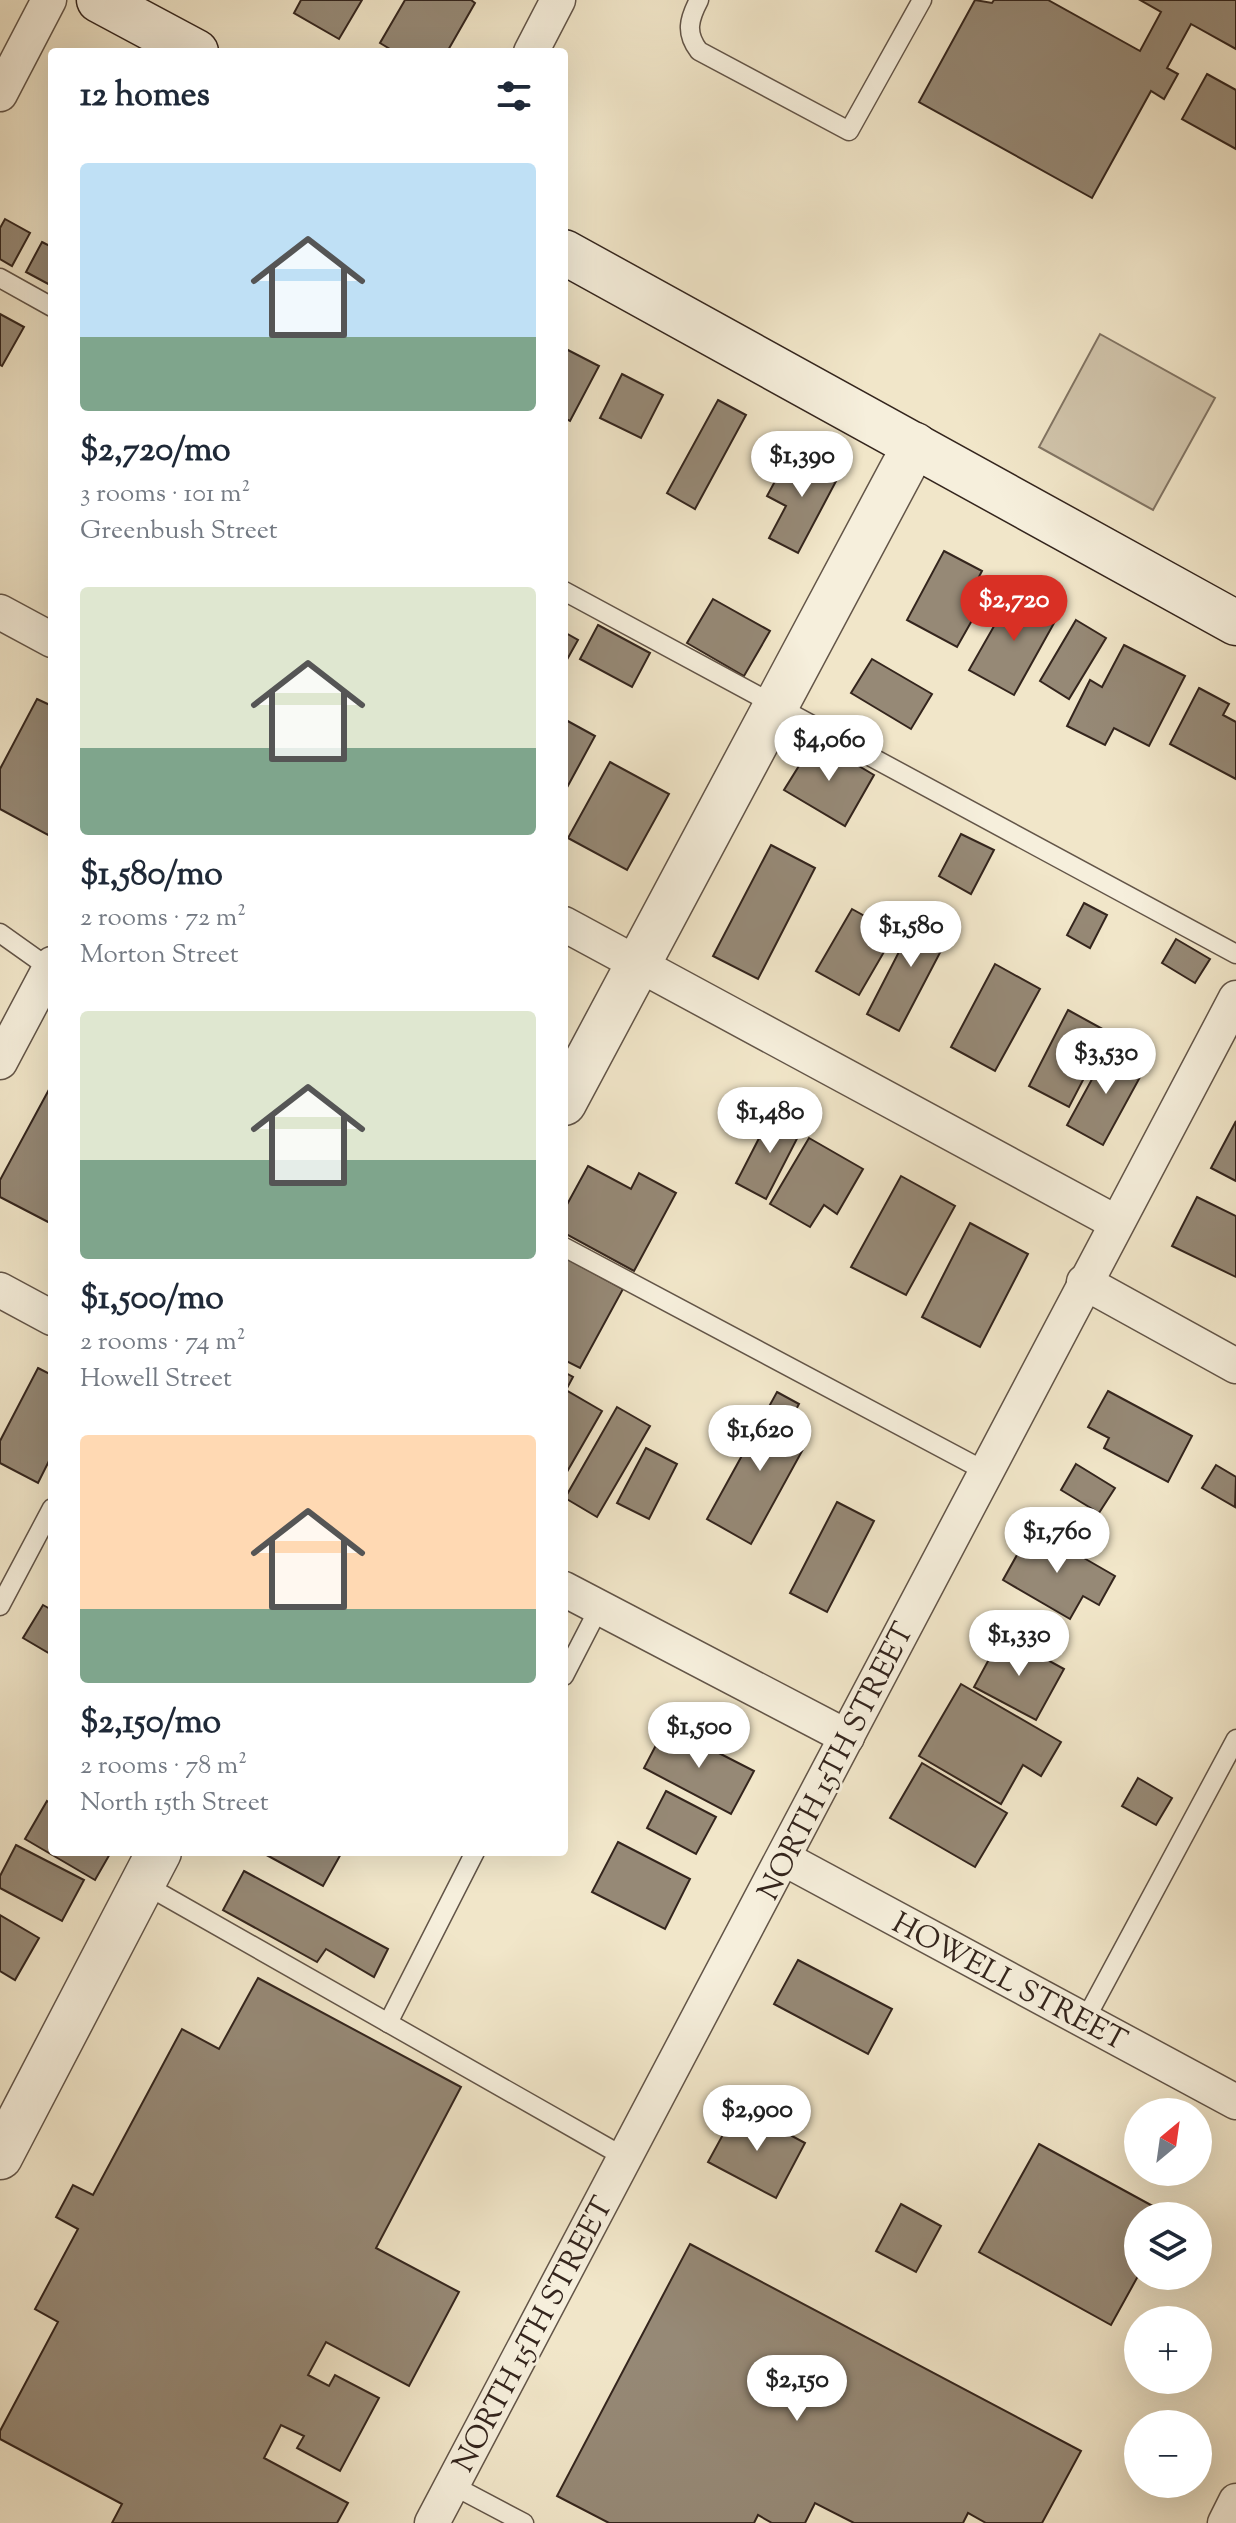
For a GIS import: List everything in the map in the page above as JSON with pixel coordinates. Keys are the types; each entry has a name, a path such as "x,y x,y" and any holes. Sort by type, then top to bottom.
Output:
{"street":[{"path":"0,94 49,0"},
{"path":"99,0 189,48"},
{"path":"533,48 558,0"},
{"path":"568,254 1236,623"},
{"path":"568,1095 915,445"},
{"path":"0,612 48,638"},
{"path":"568,926 1115,1222"},
{"path":"0,1062 48,974"},
{"name":"NORTH 15TH STREET","path":"432,2523 785,1859 1115,1222 1236,998"},
{"path":"1084,1282 1236,1366"},
{"path":"0,1290 48,1316"},
{"path":"568,1591 847,1737"},
{"name":"HOWELL STREET","path":"785,1859 1236,2102"},
{"path":"0,2157 150,1868"},
{"path":"1225,2523 1236,2501"}],"lane":[{"path":"699,0 689,26 689,39 699,51 849,131 922,0"},
{"path":"0,278 48,305"},
{"path":"568,593 1236,954"},
{"path":"0,933 48,966"},
{"path":"568,1249 985,1471"},
{"path":"0,1606 48,1516"},
{"path":"568,1668 599,1608"},
{"path":"1085,2020 1236,1739"},
{"path":"388,2023 473,1856"},
{"path":"150,1868 388,2023 626,2158"},
{"path":"452,2485 524,2523"}],"shaded area":[{"path":"1100,334 1215,398 1153,510 1039,447"}],"building":[{"path":"301,0 362,0 339,39 294,13"},
{"path":"405,0 471,0 475,3 449,48 388,48 380,43"},
{"path":"975,0 992,3 994,0 1048,0 1140,51 1161,12 1140,0 1236,0 1236,49 1191,24 1167,68 1178,74 1164,99 1151,91 1092,198 919,102"},
{"path":"1207,74 1236,90 1236,149 1182,119"},
{"path":"5,219 30,233 12,266 0,259 0,228"},
{"path":"42,242 48,245 48,284 26,272"},
{"path":"0,314 24,327 2,366 0,365"},
{"path":"568,350 599,366 568,420"},
{"path":"622,374 663,395 641,438 600,418"},
{"path":"718,400 746,415 695,509 667,493"},
{"path":"815,454 843,468 798,553 769,538 786,506 767,496 787,459 807,469"},
{"path":"944,551 982,571 970,594 983,601 957,647 907,620"},
{"path":"1014,591 1058,616 1014,695 969,670"},
{"path":"713,599 770,631 744,676 687,643"},
{"path":"1076,620 1106,638 1069,699 1040,681"},
{"path":"598,625 650,653 632,687 580,659"},
{"path":"568,634 578,640 568,658"},
{"path":"1124,645 1185,676 1149,746 1114,728 1105,745 1067,726 1090,680 1102,687"},
{"path":"872,659 932,694 911,729 851,693"},
{"path":"1199,688 1229,704 1223,715 1236,722 1236,779 1170,744"},
{"path":"37,699 48,704 48,835 0,809 0,769"},
{"path":"568,721 595,736 568,786"},
{"path":"815,740 874,775 845,826 784,790"},
{"path":"610,762 669,794 627,870 568,838"},
{"path":"961,834 994,850 971,894 939,876"},
{"path":"771,845 815,868 758,979 713,956"},
{"path":"1084,903 1107,915 1090,948 1067,935"},
{"path":"922,907 955,924 899,1031 867,1014"},
{"path":"852,909 895,933 859,995 816,971"},
{"path":"1176,939 1210,959 1195,983 1162,963"},
{"path":"995,964 1040,989 995,1071 951,1047"},
{"path":"1068,1010 1108,1032 1069,1107 1029,1086"},
{"path":"1109,1048 1145,1068 1103,1145 1067,1125"},
{"path":"48,1091 48,1222 0,1197 0,1180"},
{"path":"773,1111 803,1127 766,1199 736,1183"},
{"path":"1236,1121 1236,1181 1211,1168"},
{"path":"809,1138 863,1169 837,1214 824,1205 810,1227 770,1204"},
{"path":"588,1166 631,1189 639,1173 676,1193 634,1271 568,1235 568,1203"},
{"path":"901,1176 955,1206 906,1295 851,1267"},
{"path":"1197,1197 1236,1216 1236,1277 1172,1246"},
{"path":"970,1223 1028,1254 980,1347 922,1317"},
{"path":"568,1259 623,1289 580,1368 568,1362"},
{"path":"38,1368 48,1373 48,1463 38,1483 0,1463 0,1441"},
{"path":"568,1391 602,1411 568,1470"},
{"path":"1108,1391 1192,1436 1168,1482 1104,1448 1109,1438 1088,1427"},
{"path":"777,1392 799,1404 785,1430 807,1442 751,1544 707,1519"},
{"path":"617,1407 650,1426 597,1517 568,1500 568,1493"},
{"path":"646,1448 677,1464 649,1519 617,1503"},
{"path":"1076,1464 1115,1488 1099,1513 1061,1490"},
{"path":"1216,1465 1236,1477 1235,1507 1202,1488"},
{"path":"837,1502 874,1521 827,1612 790,1593"},
{"path":"1032,1528 1115,1576 1099,1605 1083,1596 1070,1619 1003,1580"},
{"path":"43,1605 48,1608 48,1653 23,1638"},
{"path":"1002,1635 1064,1669 1036,1720 974,1687"},
{"path":"961,1684 1061,1742 1041,1776 1023,1765 1001,1804 919,1756"},
{"path":"666,1726 754,1771 731,1814 644,1768"},
{"path":"922,1763 1007,1813 975,1867 890,1818"},
{"path":"1138,1778 1172,1798 1156,1825 1122,1806"},
{"path":"666,1791 716,1817 696,1854 647,1828"},
{"path":"47,1801 48,1852 25,1839"},
{"path":"618,1842 690,1879 665,1929 592,1892"},
{"path":"16,1845 84,1880 62,1921 0,1888 0,1876"},
{"path":"54,1856 109,1856 95,1880"},
{"path":"268,1856 340,1856 323,1886"},
{"path":"244,1871 388,1949 374,1977 326,1949 317,1962 223,1910"},
{"path":"0,1915 39,1938 15,1980 0,1971"},
{"path":"798,1960 892,2009 868,2054 774,2004"},
{"path":"258,1978 461,2087 376,2248 459,2292 409,2386 326,2342 308,2375 329,2386 335,2375 379,2398 340,2471 297,2448 304,2436 281,2425 264,2458 348,2503 337,2523 112,2523 122,2504 0,2439 0,2431 58,2322 35,2309 78,2229 56,2217 73,2185 93,2195 182,2029 219,2049"},
{"path":"738,2107 805,2143 776,2198 708,2162"},
{"path":"1039,2144 1145,2202 1124,2202 1124,2290 1130,2290 1111,2325 979,2252"},
{"path":"901,2204 941,2226 916,2272 876,2251"},
{"path":"690,2244 1081,2451 1042,2523 986,2523 968,2513 963,2523 854,2523 815,2503 805,2523 772,2523 758,2515 754,2523 609,2523 557,2496"}]}
